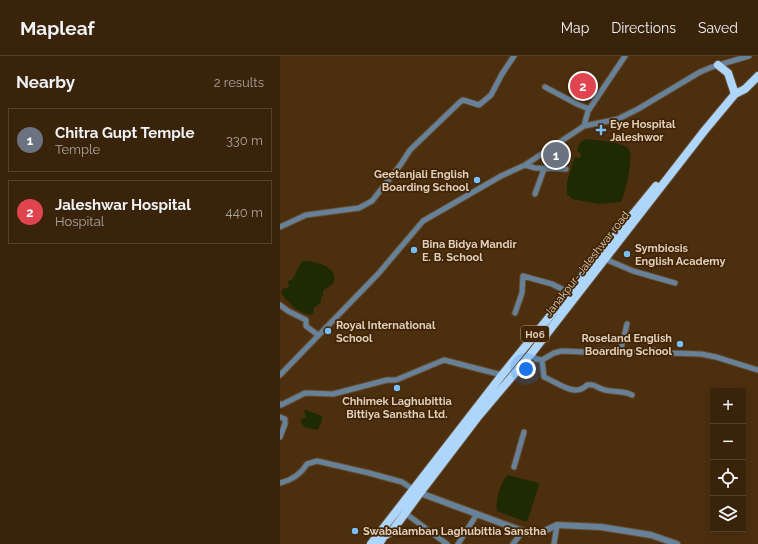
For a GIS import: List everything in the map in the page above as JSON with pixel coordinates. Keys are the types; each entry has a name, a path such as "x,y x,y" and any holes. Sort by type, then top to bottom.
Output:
{"highway":[{"path":"718,65 728,73 735,94"},
{"name":"Janakpur- Jaleshwar road","path":"379,544 384,536 392,531 405,513 417,491 531,354 705,130 735,94 745,89 758,76"},
{"name":"H06","path":"371,544 417,491 502,375 568,292 696,135 705,130"}],"street":[{"path":"280,227 306,215 358,208 372,201 410,150 460,102 463,100 479,105 491,95 514,56"},
{"path":"584,126 589,109 625,56"},
{"path":"280,375 378,274 422,221 501,176 526,165 584,126 618,119 663,94 690,76 718,65 749,56"},
{"path":"545,87 589,109"},
{"path":"526,165 544,169 566,169"},
{"path":"535,194 544,169"},
{"path":"605,260 633,271 675,283"},
{"path":"515,313 522,293 523,276 552,284 568,292"},
{"path":"280,305 306,320 306,326 318,335"},
{"path":"620,352 627,324"},
{"path":"531,354 536,359 542,360 554,353 562,351 585,352 605,350 620,352 653,350 669,353 701,354 758,370"},
{"path":"280,404 281,405 305,393 333,394 387,380 396,380 444,360 502,375"},
{"path":"542,360 544,377 572,390 578,391 587,385 593,384 603,390 628,393 632,395"},
{"path":"280,417 284,419 285,424 280,437"},
{"path":"514,467 524,432"},
{"path":"280,483 291,479 303,471 308,464 317,461 402,482 417,491 528,533 540,533 557,525 601,527 651,534 677,544"},
{"path":"405,513 447,544"},
{"path":"458,544 477,514"},
{"path":"554,544 557,525"},
{"path":"512,544 523,531"}],"shaded area":[{"path":"586,139 614,143 628,148 630,152 630,166 625,191 621,202 599,204 572,199 567,194 567,182 575,157 580,158 581,153 577,152 578,148 581,142"},
{"path":"302,261 319,263 325,266 330,269 334,277 333,283 323,291 321,302 314,308 313,314 309,315 304,314 291,304 281,293 283,289 289,287 288,281 292,280"},
{"path":"306,410 322,416 318,430 304,427 300,420 306,417 304,411"},
{"path":"508,475 538,483 539,485 526,522 497,511 499,492 505,477"}],"place":[{"name":"Jaleshwar Hospital","path":"583,86"},
{"name":"Eye Hospital Jaleshwor","path":"601,130"},
{"name":"Chitra Gupt Temple","path":"556,155"},
{"name":"Geetanjali English Boarding School","path":"477,180"},
{"name":"Bina Bidya Mandir E. B. School","path":"414,250"},
{"name":"Symbiosis English Academy","path":"627,254"},
{"name":"Royal International School","path":"328,331"},
{"name":"Roseland English Boarding School","path":"680,344"},
{"name":"Chhimek Laghubittia Bittiya Sanstha Ltd.","path":"397,388"},
{"name":"Swabalamban Laghubittia Sanstha","path":"355,531"}]}
